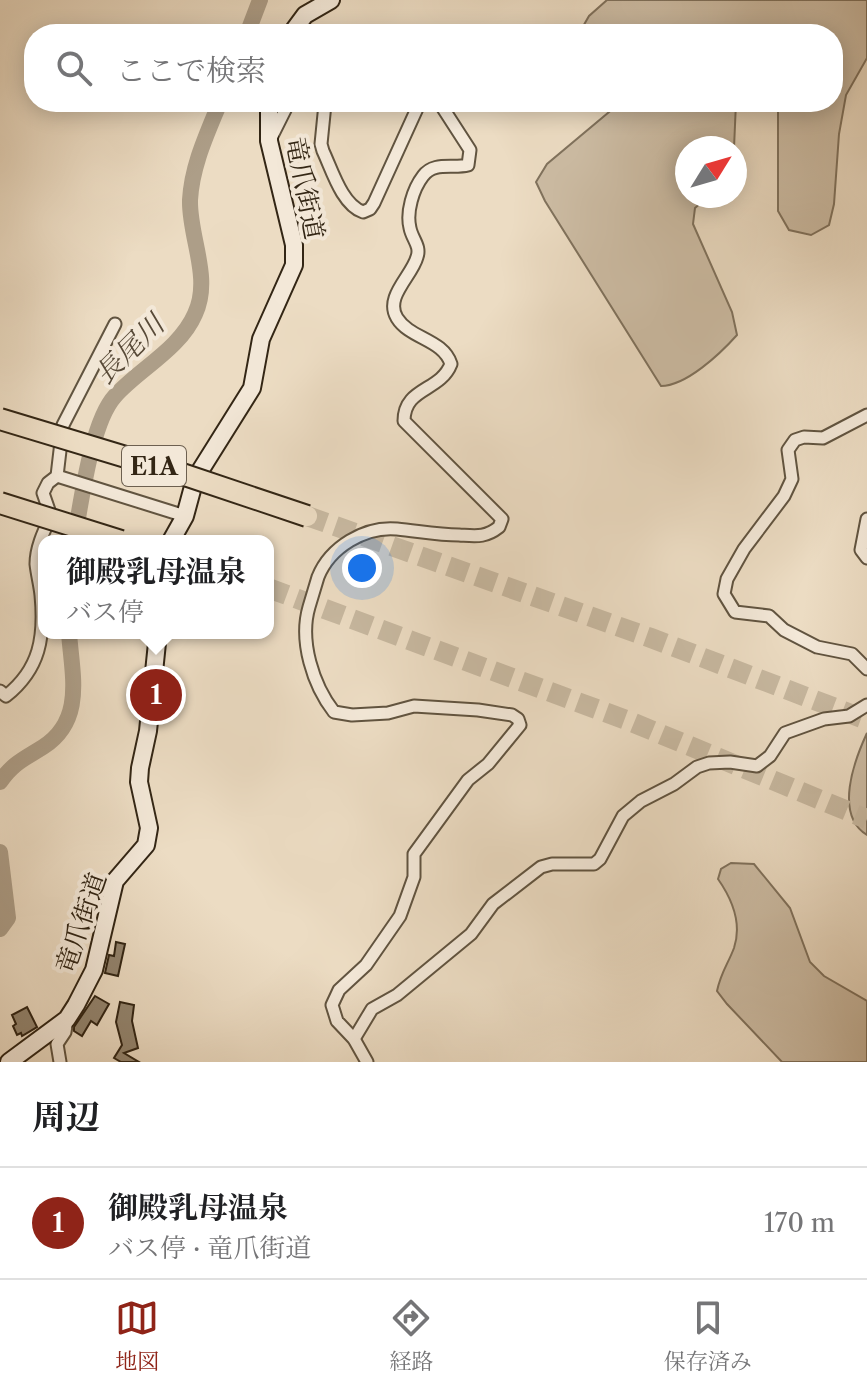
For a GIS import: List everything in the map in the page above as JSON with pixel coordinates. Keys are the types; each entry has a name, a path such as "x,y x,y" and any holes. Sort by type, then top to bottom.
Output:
{"highway":[{"name":"E1A","path":"0,419 307,516"},
{"path":"0,503 102,535"}],"main road":[{"path":"298,24 305,15 331,0"},
{"name":"竜爪街道","path":"174,535 185,516 195,479 252,388 261,339 294,265 294,245 269,141 269,112"},
{"name":"竜爪街道","path":"9,1062 67,1019 94,970 115,881 146,845 149,828 139,782 148,731 157,639"}],"street":[{"path":"269,141 284,112"},
{"path":"324,112 323,151 349,202 356,210 363,212 374,203 415,112"},
{"path":"367,1062 354,1039 337,1021 332,1005 339,990 366,965 400,916 414,877 414,854 456,794 488,764 520,725 512,715 478,710 414,706 388,713 352,715 334,712 314,676 308,645 306,619 319,575 333,555 347,543 365,532 381,529 481,537 499,527 502,519 404,421 404,409 410,399 443,377 451,364 443,349 421,338 399,321 393,310 395,298 418,257 418,246 409,228 409,213 424,175 434,167 468,165 471,158 470,150 445,112"},
{"path":"42,535 51,516 43,493 48,483 57,476 63,425 115,324"},
{"path":"867,415 823,438 795,440 788,450 792,479 784,496 744,549 727,579 724,594 735,612 769,616 784,630 817,647 852,654 867,669"},
{"path":"57,476 185,516"},
{"path":"867,519 861,538 861,550 867,558"},
{"path":"38,551 38,573"},
{"path":"2,697 22,684 32,669 40,639"},
{"path":"354,1039 372,1009 397,995 471,934 493,904 541,867 568,863 586,865 600,859 623,816 641,801 709,763 757,766 770,756 785,733 824,719 849,716 867,705"},
{"path":"60,1062 57,1044 65,1032 67,1019"}],"shaded area":[{"path":"607,0 867,0 867,58 846,95 843,112 843,24 584,24"},
{"path":"609,112 736,112 735,136 675,136 675,208 695,208 693,224 732,312 737,335 692,375 671,385 661,386 536,182 547,164"},
{"path":"778,112 843,112 829,225 811,235 789,230 778,211"},
{"path":"867,733 867,835 851,815 849,801 853,772"},
{"path":"731,863 754,864 790,908 810,962 824,976 867,1001 867,1062 782,1062 717,991 734,948 737,930 728,895 718,879 721,869"}],"building":[{"path":"116,942 125,944 118,976 105,973 109,955 114,956"},
{"path":"95,996 109,1004 97,1025 91,1021 82,1036 74,1031 74,1027"},
{"path":"120,1002 134,1005 132,1021 138,1048 124,1053 139,1062 121,1062 114,1058 122,1045 116,1022"},
{"path":"27,1007 37,1027 22,1036 21,1033 17,1035 12,1015"}],"waterway":[{"name":"長尾川","path":"251,24 260,0"},
{"name":"長尾川","path":"75,535 93,444 107,408 125,386 180,338 200,300 201,272 191,214 191,187 216,112"},
{"name":"長尾川","path":"0,782 14,766 56,736 65,724 73,696 70,639"},
{"name":"長尾川","path":"0,852 8,918 0,929"}],"tunnel":[{"path":"307,516 651,638 867,720"},
{"path":"274,590 629,721 867,819"}],"place":[{"name":"御殿乳母温泉","path":"156,695"}]}
